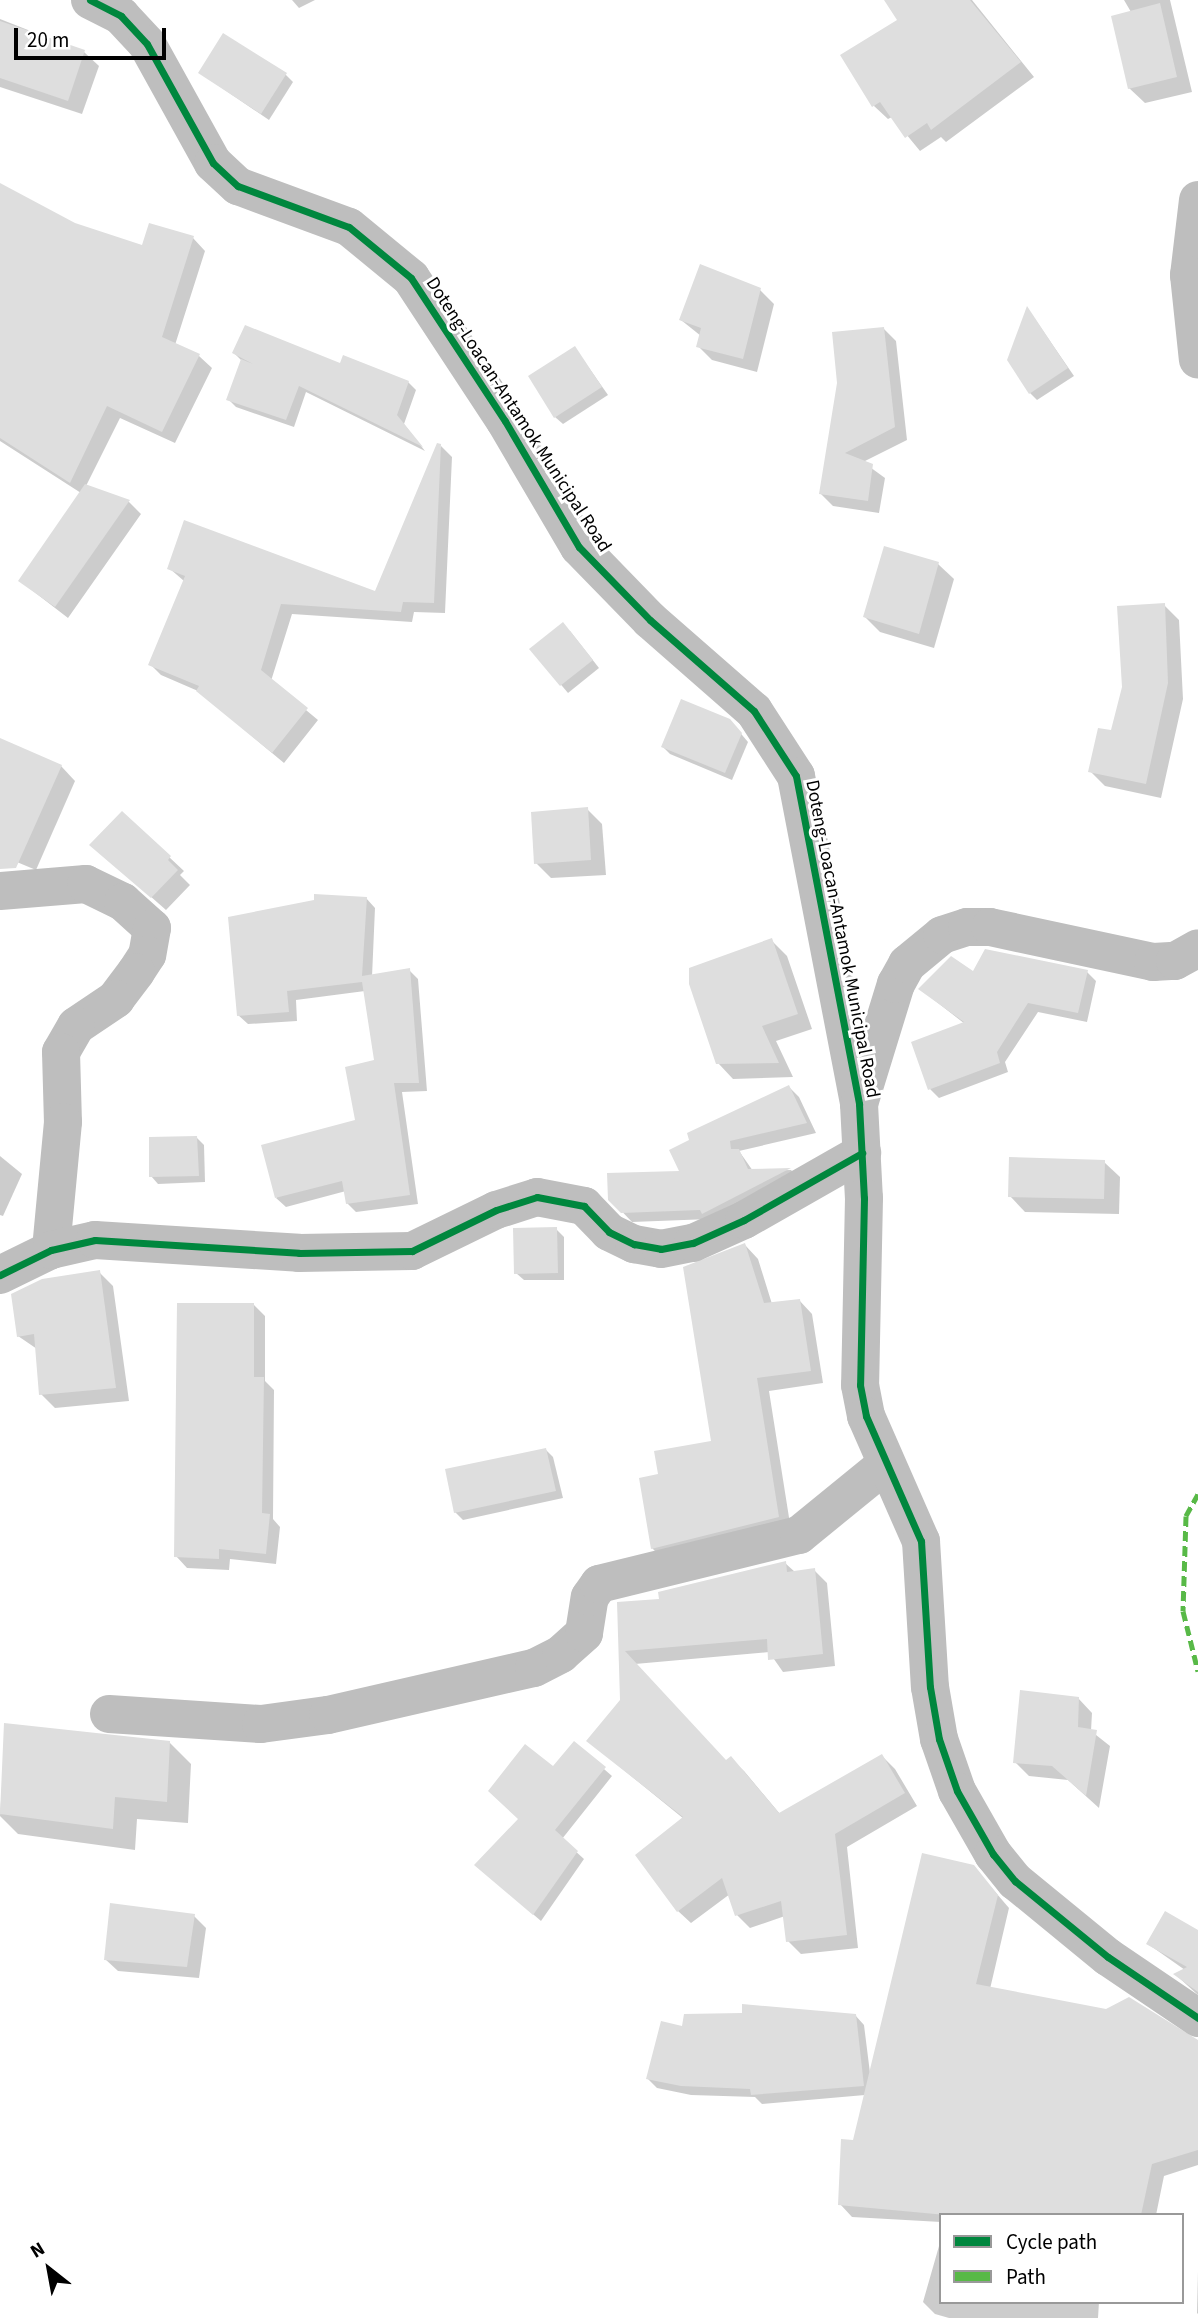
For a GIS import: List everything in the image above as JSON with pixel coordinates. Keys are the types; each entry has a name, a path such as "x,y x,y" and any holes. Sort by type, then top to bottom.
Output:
{"street":[{"name":"Doteng-Loacan-Antamok Municipal Road","path":"90,0 121,16 147,44 213,163 237,187 349,227 411,278 505,421 579,547 650,620 754,711 796,776 859,1104 862,1153 860,1385 866,1416 921,1541 930,1687 939,1739 957,1791 993,1854 1015,1881 1108,1957 1198,2018"},
{"path":"1198,200 1189,275 1198,360"},
{"path":"0,891 86,884 124,902 152,928 147,955 136,972 116,999 76,1026 61,1052 63,1122 51,1250"},
{"path":"859,1104 896,984 907,964 942,935 967,927 990,927 1153,962 1175,961 1198,948"},
{"path":"0,1275 51,1250 95,1240 299,1254 412,1251 438,1242 496,1210 537,1197 584,1206 609,1232 634,1244 660,1249 693,1243 744,1220 862,1153"},
{"path":"108,1714 261,1724 328,1715 534,1668 561,1654 584,1633 590,1597 599,1584 799,1535 886,1464"}],"building":[{"path":"884,0 970,0 1021,62 931,130 927,123 905,138 880,102 872,107 840,55 897,20"},
{"path":"1160,3 1177,77 1128,89 1111,16"},
{"path":"0,21 85,50 68,101 0,78"},
{"path":"223,33 287,73 261,114 198,73"},
{"path":"0,183 75,223 142,245 149,223 194,236 162,337 200,354 162,432 107,406 70,483 0,438"},
{"path":"700,264 761,288 743,359 696,347 701,328 679,320"},
{"path":"1027,306 1068,368 1029,394 1007,360"},
{"path":"245,325 340,363 343,355 409,381 397,415 423,447 299,386 286,420 226,400 241,359 253,364 232,353"},
{"path":"884,327 895,427 845,453 873,464 868,501 819,494 837,383 832,332"},
{"path":"575,346 602,387 554,418 528,376"},
{"path":"437,443 441,444 434,603 403,602 401,612 281,604 261,670 308,708 272,753 196,691 199,686 148,665 185,576 167,569 184,520 375,591"},
{"path":"85,484 130,500 55,607 18,581"},
{"path":"884,546 939,562 919,634 863,617"},
{"path":"1165,603 1168,683 1146,784 1088,772 1098,728 1111,730 1122,687 1117,606"},
{"path":"563,622 593,660 560,686 529,649"},
{"path":"681,699 730,719 742,733 725,773 661,747"},
{"path":"0,738 62,765 16,868 0,869"},
{"path":"588,807 591,860 534,864 531,812"},
{"path":"122,811 171,856 168,860 178,870 151,898 89,845"},
{"path":"314,894 367,897 362,976 410,968 419,1083 394,1083 410,1195 346,1204 342,1181 275,1198 261,1145 355,1120 345,1067 374,1060 362,982 287,991 289,1012 237,1016 228,917 314,900"},
{"path":"772,938 798,1014 762,1026 779,1063 716,1064 689,984 689,968"},
{"path":"985,949 1088,970 1078,1013 1028,1003 997,1052 1000,1063 928,1090 911,1042 964,1022 918,989 951,956 973,971"},
{"path":"789,1085 807,1123 730,1141 731,1149 739,1149 748,1169 791,1168 702,1214 700,1210 621,1213 608,1200 607,1173 679,1171 669,1150 689,1140 687,1133"},
{"path":"197,1136 199,1176 149,1177 149,1137"},
{"path":"1009,1157 1105,1160 1104,1199 1008,1197"},
{"path":"557,1227 558,1273 514,1274 513,1228"},
{"path":"745,1243 764,1303 800,1299 811,1371 757,1378 779,1517 651,1549 639,1478 658,1474 654,1451 711,1441 683,1267"},
{"path":"100,1270 116,1388 39,1395 34,1334 17,1337 11,1294 42,1279"},
{"path":"177,1303 254,1303 254,1377 264,1377 262,1513 270,1514 266,1554 219,1549 219,1559 174,1557"},
{"path":"546,1448 556,1491 454,1513 445,1469"},
{"path":"786,1561 787,1572 815,1568 823,1654 768,1660 767,1639 625,1651 726,1760 731,1756 779,1813 882,1754 905,1793 835,1834 847,1935 786,1942 781,1901 735,1916 722,1878 677,1912 635,1855 683,1817 586,1741 620,1700 617,1602 659,1599 658,1592"},
{"path":"1020,1690 1079,1697 1078,1727 1097,1730 1086,1796 1052,1766 1013,1763"},
{"path":"4,1723 170,1741 167,1802 115,1797 113,1829 0,1814"},
{"path":"574,1741 606,1767 555,1830 578,1851 533,1915 474,1865 518,1819 488,1791 525,1744 553,1766"},
{"path":"922,1853 974,1865 998,1895 976,1984 1106,2009 1129,1997 1198,2040 1198,2150 1152,2164 1141,2213 939,2214 838,2205 841,2139 853,2140"},
{"path":"110,1903 195,1914 187,1967 104,1960"},
{"path":"1165,1911 1198,1930 1198,1992 1173,1974 1187,1967 1146,1944"},
{"path":"742,2004 856,2014 864,2086 751,2095 750,2089 681,2086 646,2079 661,2021 682,2026 684,2014 742,2013"}],"marked path":[{"path":"1198,1494 1186,1516 1183,1611 1198,1671"}],"cycle path":[{"path":"90,0 121,16 147,44 213,163 238,186 349,227 411,278 505,421 579,547 650,620 754,711 796,776 859,1104 864,1198 860,1385 866,1416 921,1541 930,1687 939,1739 957,1791 993,1854 1015,1881 1108,1957 1198,2018"},
{"path":"0,1275 51,1250 95,1240 299,1253 412,1251 496,1210 537,1197 584,1206 609,1232 634,1244 661,1249 693,1243 744,1220 862,1153"}]}
